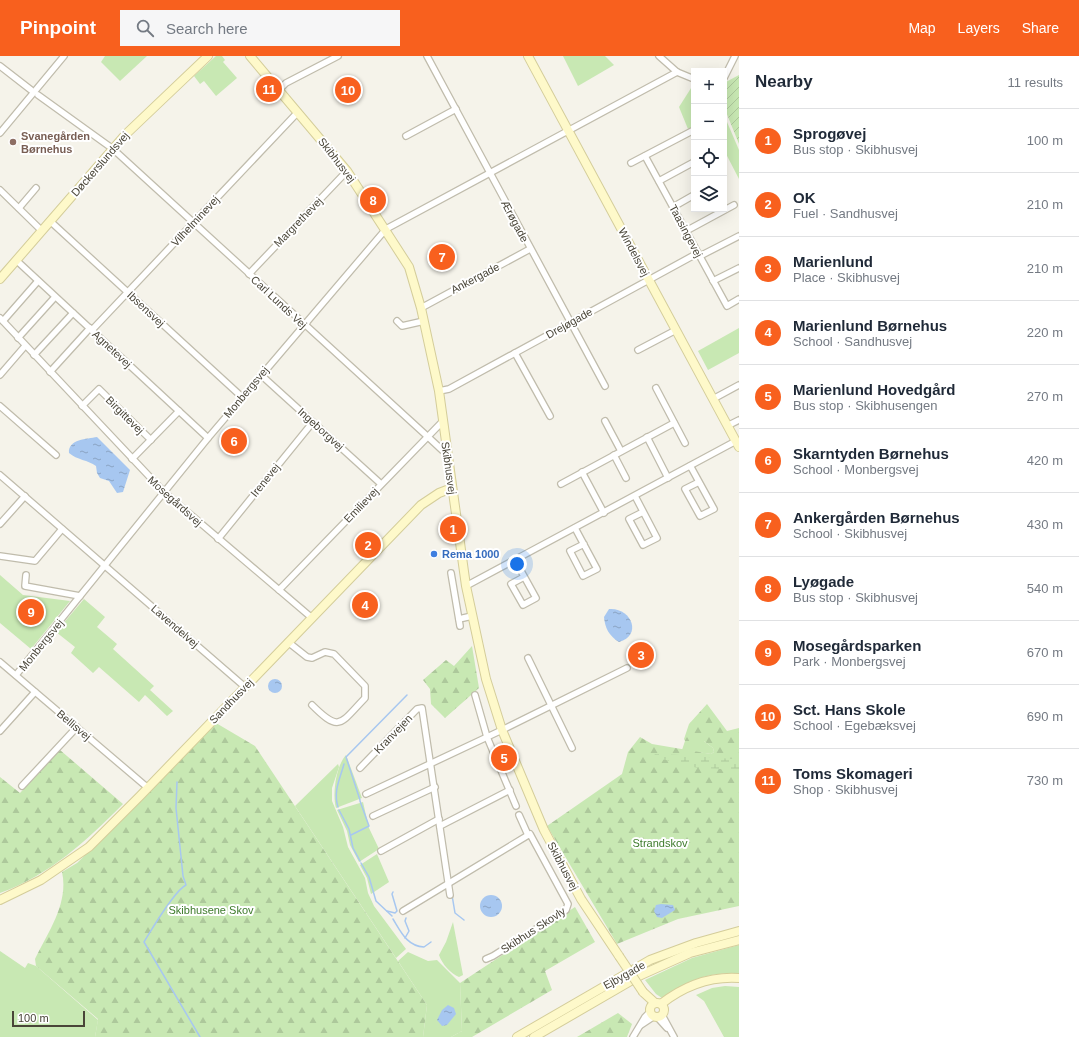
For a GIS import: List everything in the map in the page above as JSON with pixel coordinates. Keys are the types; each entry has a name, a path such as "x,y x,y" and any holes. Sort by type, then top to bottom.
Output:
{"street":[{"path":"0,133 64,56"},
{"name":"Døckerslundsvej","path":"0,279 113,149 208,56"},
{"name":"Skibhusvej","path":"250,56 347,171 386,229 409,267 421,308 439,391 466,586 472,616 486,679 502,730 544,830 581,899 674,1037"},
{"path":"279,90 286,83 338,56"},
{"name":"Ærøgade","path":"426,56 605,386"},
{"name":"Windelsvej","path":"528,56 737,444"},
{"path":"658,56 677,72 691,78"},
{"path":"727,72 735,56"},
{"name":"Carl Lunds Vej","path":"0,66 34,93 113,149 442,450 447,451"},
{"path":"386,229 677,72"},
{"path":"406,136 456,109"},
{"name":"Vilhelminevej","path":"91,329 128,292 298,112"},
{"path":"631,164 691,132"},
{"name":"Taasingevej","path":"645,156 727,306 739,299"},
{"path":"659,181 691,164"},
{"name":"Margrethevej","path":"249,274 347,171"},
{"path":"19,208 36,188"},
{"path":"0,190 42,231"},
{"path":"673,207 691,197"},
{"path":"686,231 734,205"},
{"name":"Ibsensvej","path":"50,221 242,397"},
{"name":"Monbergsvej","path":"16,675 242,397 386,229"},
{"name":"Drejøgade","path":"439,391 449,389 649,280 739,236"},
{"name":"Ankergade","path":"421,308 530,249"},
{"name":"Agnetevej","path":"16,260 208,438"},
{"path":"713,281 739,268"},
{"name":"Mosegårdsvej","path":"38,281 1,319 164,492 312,618"},
{"path":"18,338 56,297"},
{"path":"34,355 73,313"},
{"path":"397,321 402,326 424,321"},
{"path":"50,372 91,329"},
{"path":"638,350 676,330"},
{"path":"0,375 25,346"},
{"path":"515,353 550,416"},
{"name":"Ingeborgvej","path":"261,375 381,484"},
{"path":"713,399 739,385"},
{"path":"656,388 685,443"},
{"name":"Birgittevej","path":"82,406 99,389 151,440"},
{"path":"0,406 56,455"},
{"name":"Birgittevej","path":"132,459 179,411"},
{"path":"727,426 739,420"},
{"name":"Emilievej","path":"279,590 443,421"},
{"path":"605,421 621,451"},
{"name":"Irenevej","path":"218,539 312,422"},
{"path":"561,484 674,422"},
{"path":"647,437 668,478"},
{"path":"466,586 690,466 737,444"},
{"path":"614,455 626,478"},
{"path":"690,466 699,482 714,509 700,516 685,489 699,482"},
{"path":"582,472 604,513"},
{"name":"Lavendelvej","path":"0,475 245,687"},
{"name":"Sandhusvej","path":"0,900 41,880 76,857 148,788 420,505 439,493 452,488"},
{"path":"0,524 25,496"},
{"path":"635,496 657,538 643,545 629,519 643,512"},
{"path":"576,528 597,569 584,576 570,551 584,544"},
{"path":"0,556 34,560 62,529"},
{"path":"515,560 536,598 523,605 511,584 524,577"},
{"path":"451,573 460,626"},
{"path":"26,575 25,586 80,596"},
{"path":"459,619 472,616"},
{"path":"288,642 302,656 312,658 325,652 334,654 365,686 365,698 342,721 336,723 326,720 312,705"},
{"path":"528,658 572,748"},
{"name":"Bellisvej","path":"0,662 148,788"},
{"path":"366,794 502,730 627,668"},
{"path":"0,731 35,692"},
{"path":"475,695 487,737 516,806"},
{"name":"Kranvejen","path":"360,768 417,709 422,708 450,895"},
{"path":"22,786 77,727"},
{"path":"373,816 435,787"},
{"path":"382,851 510,790"},
{"name":"Skibhus Skovly","path":"486,959 566,910 568,907 568,904 534,840 530,834 528,835 519,815"},
{"path":"403,911 528,835"},
{"name":"Ejbygade","path":"517,1037 650,960 696,943 739,931"},
{"name":"Ejbygade","path":"534,1037 641,975 690,953 739,940"},
{"path":"633,1037 639,1026 674,996 700,982 715,978 739,978"}],"green space":[{"path":"105,56 147,56 120,81 101,62"},
{"path":"216,56 222,56 225,60 223,62 237,78 216,96 204,81 200,84 194,76"},
{"path":"563,56 605,56 614,65 578,86"},
{"path":"739,75 739,144 727,114 727,81"},
{"path":"691,88 691,128 688,129 679,107"},
{"path":"727,122 739,150 739,179 727,156"},
{"path":"739,328 739,353 708,370 698,351"},
{"path":"0,575 23,595 70,601 31,649 0,623"},
{"path":"84,599 105,617 97,627 117,644 113,649 154,686 150,690 173,711 167,716 145,695 139,702 99,667 93,673 71,653 75,647 56,632"},
{"path":"472,646 479,688 445,718 431,704 430,689 423,680 446,660 454,666"},
{"name":"Strandskov","path":"707,704 727,731 739,728 739,906 678,919 617,944 547,826 622,774 628,752 640,737 652,744 711,754 714,752 713,748 704,741 685,741 684,739 689,724"},
{"name":"Skibhusene Skov","path":"216,723 255,746 427,1005 423,1037 95,1037 98,1019 36,966 35,959 51,928 60,906 63,895 62,872 77,863 131,811"},
{"path":"685,741 704,741 713,748 714,752 711,754 682,750"},
{"path":"60,750 123,804 81,844 51,867 18,886 0,893 0,777 20,793"},
{"path":"655,754 737,759 739,760 739,776 721,769 698,768 653,757"},
{"path":"346,755 362,798 336,808 334,795 337,773"},
{"path":"338,764 339,767 332,788 332,801 343,827 348,847 365,878 368,893 374,906 406,949 396,958 295,806"},
{"path":"363,802 369,828 379,849 359,862 350,845 347,831 337,810"},
{"path":"377,854 389,882 371,894 367,878 360,865"},
{"path":"575,907 595,942 545,971 552,990 472,1037 451,1037 462,1031 460,983"},
{"path":"453,922 463,975 459,977 447,968 439,955 446,942"},
{"path":"739,945 739,974 717,974 698,978 662,998 656,994 645,980 692,958"},
{"path":"0,951 25,968 28,963 36,966 98,1020 95,1037 0,1037"},
{"path":"408,952 428,961 437,960 460,983 462,1031 451,1037 423,1037 427,1005 398,961"},
{"path":"725,986 739,987 739,1037 724,1037 704,1001 696,995 712,988"},
{"path":"618,1013 632,1024 627,1037 577,1037"}],"water":[{"path":"97,437 130,470 123,492 117,493 109,481 100,478 97,473 96,466 69,453 70,448 75,442"},
{"path":"609,609 623,612 631,622 631,634 619,642 610,634 605,625 604,617"},
{"path":"272,679 278,679 282,683 282,689 278,693 272,693 268,689 268,683"},
{"path":"491,895 499,898 502,906 499,914 491,917 483,914 480,906 483,898"},
{"path":"656,905 673,905 675,910 662,918 657,917 654,911"},
{"path":"448,1005 454,1008 456,1014 447,1025 442,1026 437,1020 442,1010"}],"waterway":[{"path":"360,800 346,757 407,695"},
{"path":"338,807 336,796 344,764"},
{"path":"177,782 176,808 183,876 186,885 170,902 144,942 200,1037"},
{"path":"351,835 369,826 360,801"},
{"path":"339,810 349,829 353,848 360,861"},
{"path":"361,863 369,877 376,901 392,916"},
{"path":"387,911 395,913 397,911 392,894 393,892"},
{"path":"452,895 455,913 464,920"},
{"path":"405,938 409,931 405,921 406,918"},
{"path":"393,919 405,938 413,944 424,947 431,942"}],"place":[{"name":"Toms Skomageri","path":"269,89"},
{"name":"Sct. Hans Skole","path":"348,90"},
{"name":"Svanegården Børnehus","path":"13,142"},
{"name":"Lyøgade","path":"373,200"},
{"name":"Ankergården Børnehus","path":"442,257"},
{"name":"Skarntyden Børnehus","path":"234,441"},
{"name":"Sprogøvej","path":"453,529"},
{"name":"OK","path":"368,545"},
{"name":"Rema 1000","path":"434,554"},
{"name":"Marienlund Børnehus","path":"365,605"},
{"name":"Mosegårdsparken","path":"31,612"},
{"name":"Marienlund","path":"641,655"},
{"name":"Marienlund Hovedgård","path":"504,758"}]}
